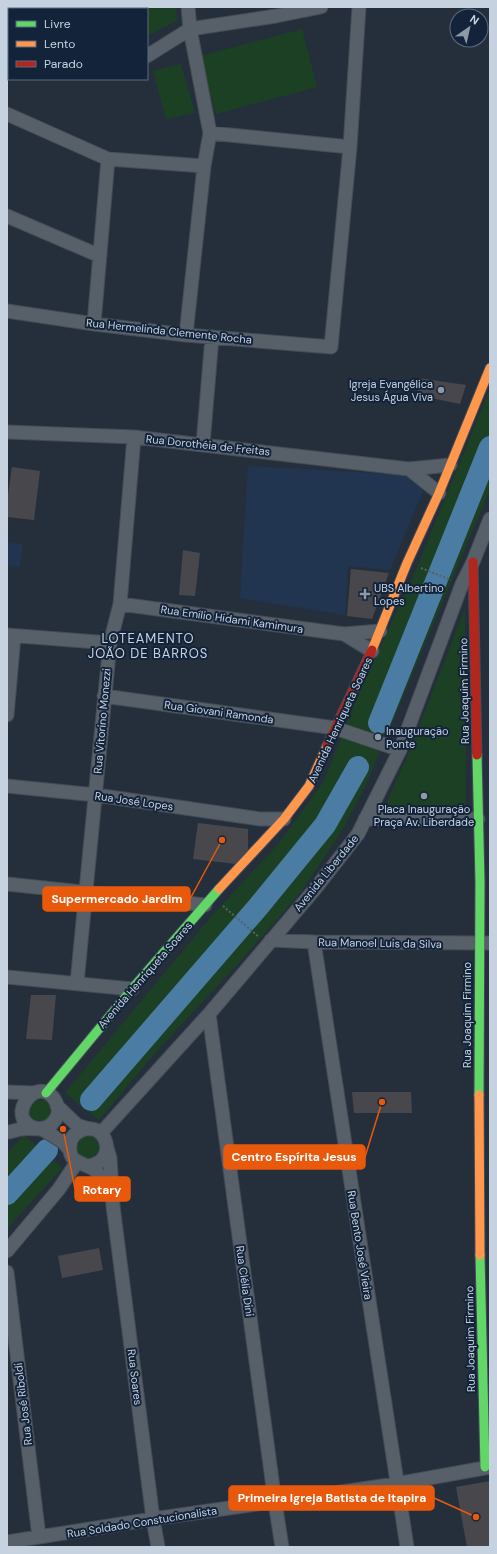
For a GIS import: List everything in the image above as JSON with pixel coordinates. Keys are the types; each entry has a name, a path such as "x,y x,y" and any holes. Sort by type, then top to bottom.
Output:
{"street":[{"path":"186,334 204,166 210,133 190,29 188,7"},
{"path":"148,55 190,29 275,12 322,7"},
{"path":"210,133 350,147 359,7"},
{"path":"7,114 108,159 204,166"},
{"name":"Rua Hermelinda Clemente Rocha","path":"7,311 94,324 212,337 331,347 350,147"},
{"path":"94,324 108,159"},
{"path":"7,216 100,256"},
{"path":"203,444 212,337"},
{"name":"Avenida Henriqueta Soares","path":"40,1093 284,818 309,786 372,650 407,563 439,493 490,368"},
{"name":"Rua Dorothéia de Freitas","path":"7,432 134,436 409,468 450,465"},
{"name":"Rua Vitorino Monezzi","path":"77,983 110,643 120,604 134,436"},
{"path":"409,468 439,493"},
{"name":"Avenida Liberdade","path":"95,1131 208,1014 315,889 353,840 400,750 462,584 473,562 490,519"},
{"name":"Rua Joaquim Firmino","path":"473,562 478,819 484,944 479,1207 488,1467"},
{"name":"Rua Emílio Hidami Kamimura","path":"120,604 344,634 380,631"},
{"name":"Rua Emílio Hidami Kamimura","path":"344,634 372,650"},
{"path":"7,715 10,636 110,643"},
{"name":"Rua Giovani Ramonda","path":"104,696 335,728 400,750"},
{"name":"Rua José Lopes","path":"7,786 96,795 260,819 284,818"},
{"path":"260,819 269,835"},
{"path":"365,819 478,819"},
{"path":"7,884 86,892 209,901"},
{"name":"Rua Manoel Luis da Silva","path":"269,942 484,944"},
{"name":"Rua Bento José Vieira","path":"314,942 406,1547"},
{"path":"7,977 132,989"},
{"name":"Rua Clélia Dini","path":"208,1014 282,1547"},
{"path":"7,1092 40,1093 51,1096 58,1106 77,1125 95,1131 106,1142 110,1158 113,1206"},
{"path":"8,1133 18,1121 24,1100 40,1093"},
{"path":"7,1100 21,1109 24,1121 33,1128 41,1129 63,1142 70,1150 73,1158 96,1171 104,1181 113,1206"},
{"path":"8,1133 22,1129 41,1129 50,1126 54,1122 58,1112 58,1106"},
{"path":"70,1150 71,1141 77,1132 95,1131"},
{"path":"7,1251 58,1189 82,1164 99,1162 103,1159 107,1148"},
{"name":"Rua Soares","path":"113,1206 153,1519 158,1547"},
{"name":"Rua José Riboldi","path":"7,1272 40,1537"},
{"name":"Rua Soldado Constucionalista","path":"7,1542 153,1519 396,1484 488,1467"}],"path":[{"path":"427,571 446,578"},
{"path":"209,901 269,942"}],"shaded area":[{"path":"248,466 410,475 420,481 423,491 390,570 348,566 345,615 240,598"},
{"path":"7,542 23,544 20,567 7,565"}],"green space":[{"path":"175,7 178,20 148,35 148,8 114,8"},
{"path":"302,29 317,87 216,114 200,56"},
{"path":"181,64 195,113 166,119 153,71"},
{"path":"490,389 490,489 366,785 341,832 301,892 246,955 155,1053 99,1120 65,1093 210,918 280,842 324,781 361,689 416,570"},
{"path":"465,608 466,809 383,810 409,753"},
{"path":"40,1100 48,1103 51,1111 48,1119 40,1122 32,1119 29,1111 32,1103"},
{"path":"24,1135 62,1168 7,1229 7,1154"},
{"path":"88,1136 96,1139 99,1147 96,1155 88,1158 80,1155 77,1147 80,1139"}],"building":[{"name":"Igreja Evangélica Jesus Água Viva","path":"418,378 466,385 460,404 417,395"},
{"path":"12,467 40,471 34,520 7,517 7,501"},
{"path":"183,550 200,553 195,596 179,595"},
{"name":"UBS Albertino Lopes","path":"351,569 389,573 372,619 347,616"},
{"path":"198,823 248,829 248,851 236,864 193,859"},
{"path":"31,995 56,995 52,1040 26,1039"},
{"path":"352,1092 411,1092 412,1113 354,1113"},
{"path":"99,1248 103,1270 62,1278 58,1256"},
{"path":"490,1481 490,1547 467,1547 456,1487"}],"waterway":[{"path":"379,723 490,447"},
{"path":"91,1100 258,907 325,825 358,767"},
{"path":"7,1194 47,1150"}],"traffic: fast":[{"path":"477,755 480,882 479,1095"},
{"path":"46,1093 132,989 219,889"},
{"path":"480,1255 485,1467"}],"traffic: slow":[{"path":"372,650 407,563 439,493 490,368"},
{"path":"219,889 284,819 309,786 327,746"},
{"path":"479,1095 480,1255"}],"traffic: jam":[{"path":"473,562 477,755"},
{"path":"327,746 372,650"}],"place":[{"name":"Igreja Evangélica Jesus Água Viva","path":"441,390"},
{"name":"UBS Albertino Lopes","path":"365,594"},
{"name":"Inauguração Ponte","path":"378,737"},
{"name":"Placa Inauguração Praça Av. Liberdade","path":"424,796"},
{"name":"Supermercado Jardim","path":"222,840"},
{"name":"Centro Espírita Jesus","path":"382,1102"},
{"name":"Rotary","path":"63,1129"},
{"name":"Primeira Igreja Batista de Itapira","path":"476,1517"}],"district":[{"name":"LOTEAMENTO JOÃO DE BARROS","path":"148,646"}]}
